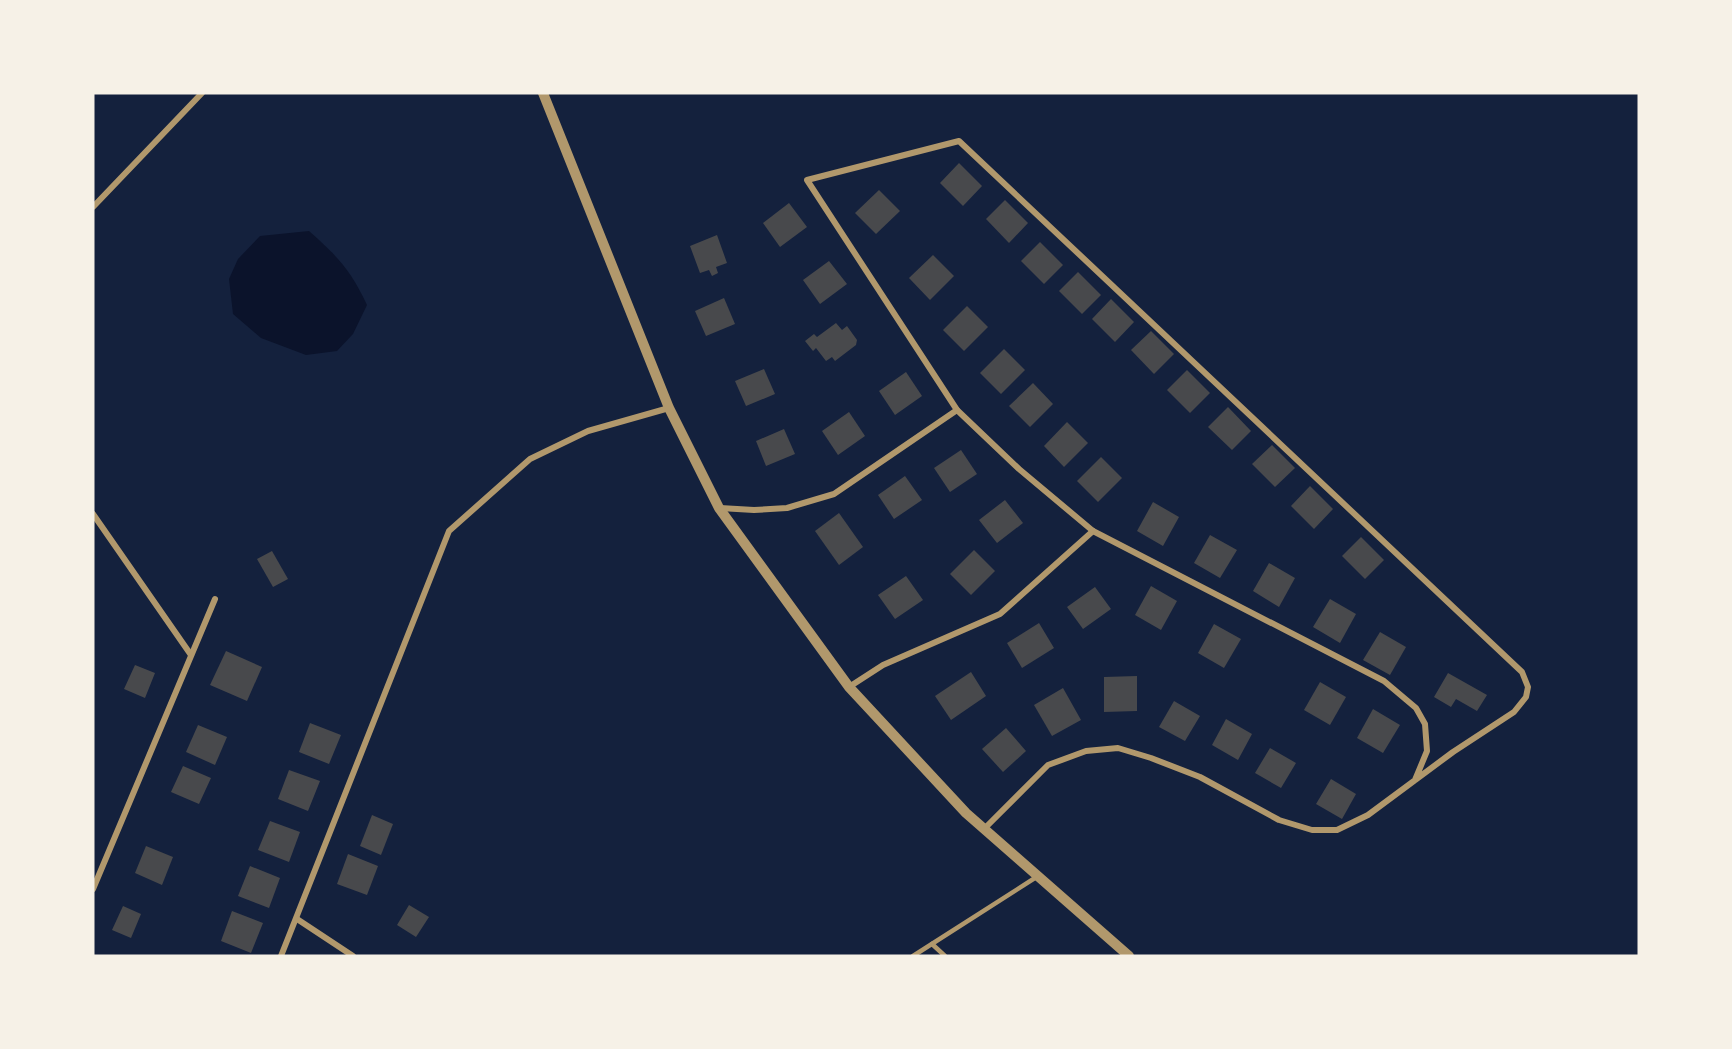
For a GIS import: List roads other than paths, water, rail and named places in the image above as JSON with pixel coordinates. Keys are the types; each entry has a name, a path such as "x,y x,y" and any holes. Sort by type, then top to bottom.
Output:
{"street":[{"path":"93,207 202,93"},
{"path":"543,93 669,408 719,508 849,687 966,813 1129,956"},
{"path":"984,829 1048,765 1086,751 1118,748 1200,777 1279,820 1312,830 1337,830 1368,814 1415,780 1453,752 1514,712 1526,697 1528,687 1522,672 959,141 807,180 957,410 1019,469 1094,531 1384,681 1416,708 1425,724 1427,751 1415,780"},
{"path":"281,956 448,531 530,459 588,431 669,408"},
{"path":"719,508 754,510 787,508 834,494 957,410"},
{"path":"93,514 191,655"},
{"path":"849,687 883,665 1000,614 1094,531"},
{"path":"93,889 216,599"},
{"path":"297,919 353,956"}],"lane":[{"path":"913,956 1038,876"},
{"path":"932,944 945,956"}],"water":[{"path":"309,231 342,264 367,305 353,334 337,351 306,355 261,338 233,314 229,279 238,259 260,236"}]}
